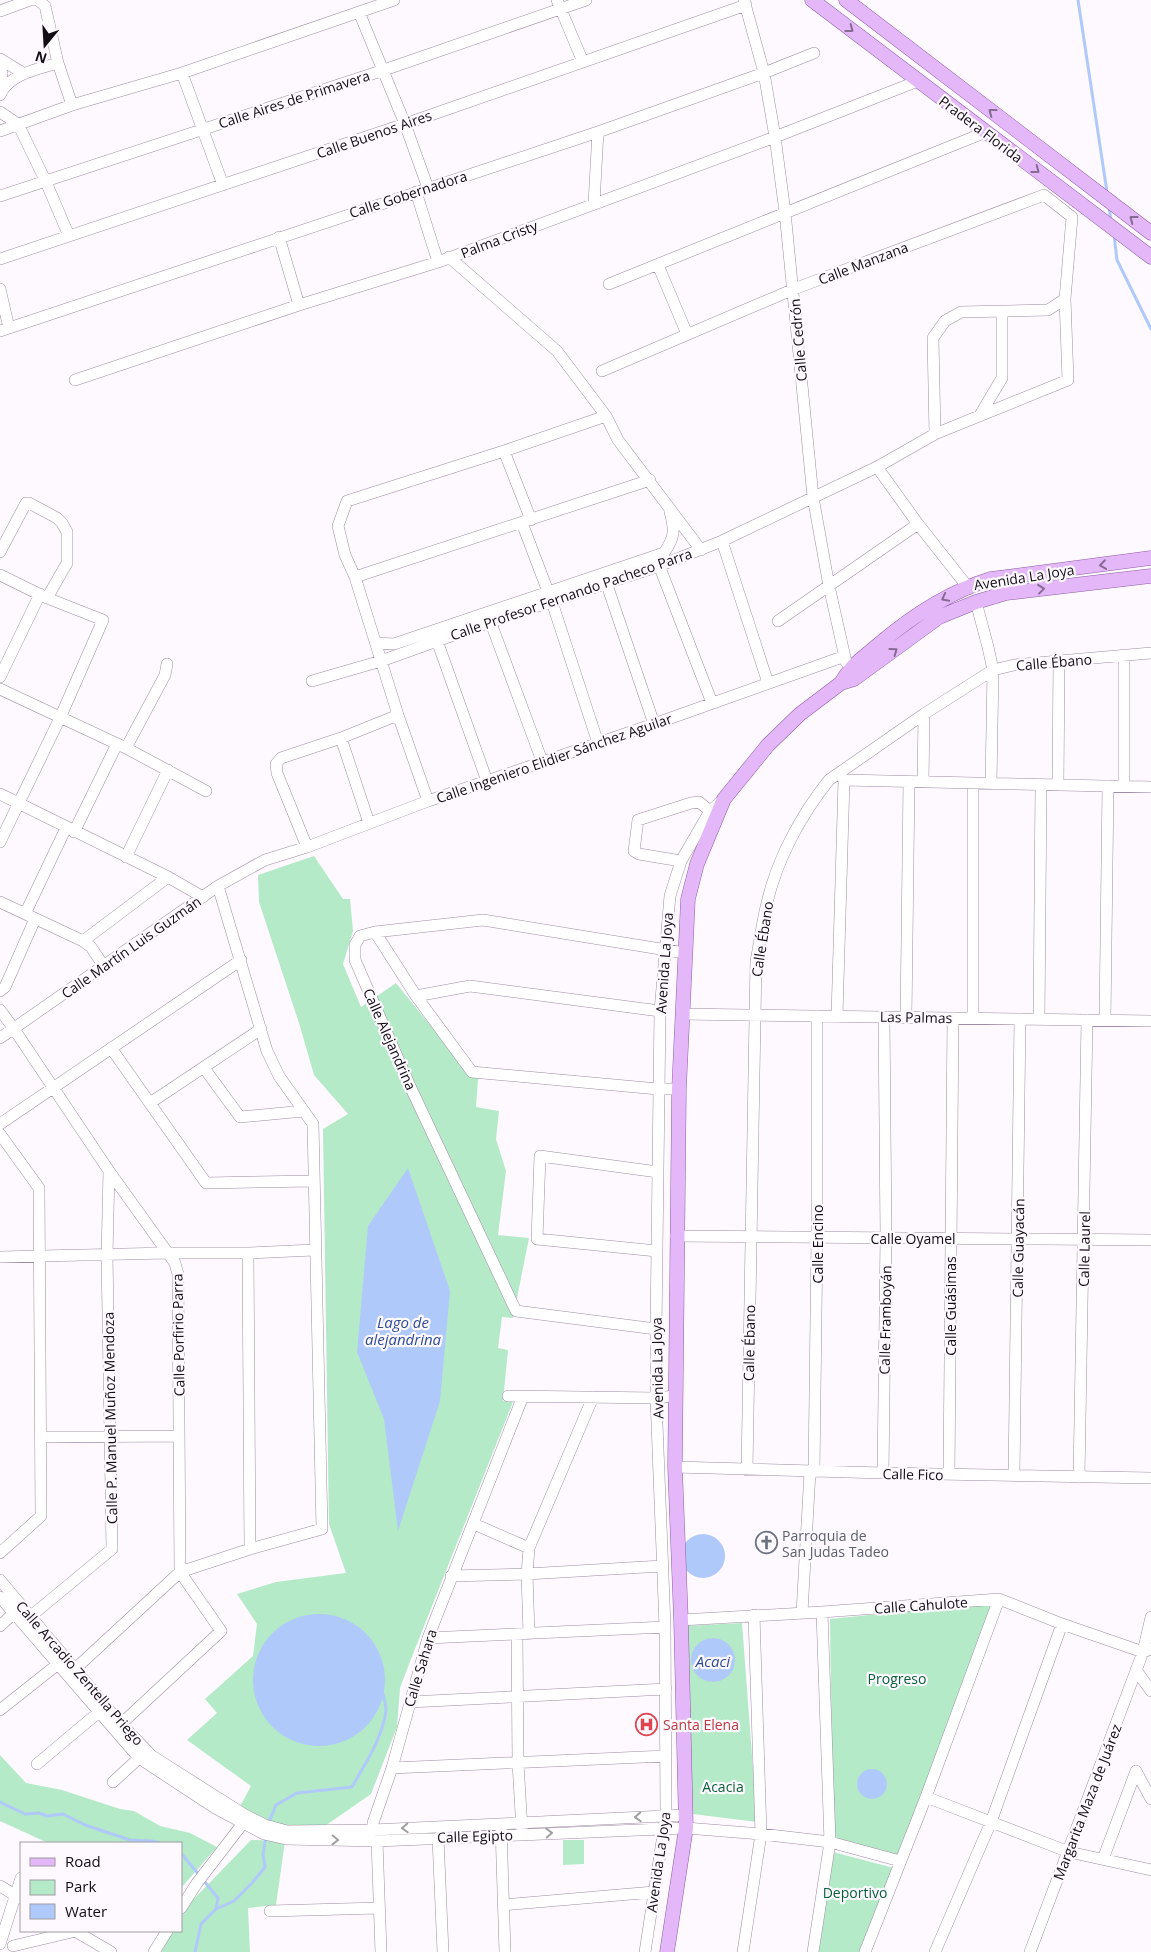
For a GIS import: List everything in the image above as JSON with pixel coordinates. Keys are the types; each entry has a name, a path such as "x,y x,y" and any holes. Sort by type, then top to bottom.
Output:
{"main road":[{"name":"Pradera Florida","path":"812,0 1151,258"},
{"name":"Pradera Florida","path":"846,0 1151,233"},
{"name":"Avenida La Joya","path":"667,1952 686,1821 682,1620 675,1467 676,1236 679,1089 688,898 697,864 724,799 768,745 847,672 908,620 967,586 991,579 1151,558"},
{"name":"Avenida La Joya","path":"847,672 939,617 976,602 1006,593 1151,576"}],"street":[{"path":"0,11 30,0 38,0 45,6 58,63 72,106"},
{"path":"0,131 72,106 182,73 392,0"},
{"name":"Calle Aires de Primavera","path":"0,196 384,70 559,5 586,0"},
{"name":"Calle Buenos Aires","path":"0,259 406,124 583,62 745,2"},
{"name":"Calle Cedrón","path":"745,2 764,73 775,137 794,289 814,497 828,586 847,672"},
{"path":"559,5 583,62"},
{"path":"359,12 406,124 428,188"},
{"name":"Calle Gobernadora","path":"4,330 598,132 764,73 814,53"},
{"path":"0,59 23,73"},
{"path":"0,59 1,92"},
{"path":"1,92 23,73 58,63"},
{"path":"182,73 222,185"},
{"name":"Palma Cristy","path":"75,380 444,259 775,137 918,81"},
{"path":"0,112 18,124 69,236"},
{"path":"594,203 598,132"},
{"path":"610,284 986,132"},
{"path":"416,192 444,259 558,351 606,416 618,440 701,550"},
{"name":"Calle Manzana","path":"602,371 794,289 1044,195 1072,217 1065,299"},
{"path":"279,237 299,305"},
{"path":"658,265 688,334"},
{"path":"0,289 4,330"},
{"path":"934,434 933,338 945,321 961,312 1048,310 1065,299"},
{"name":"Calle Profesor Fernando Pacheco Parra","path":"312,681 381,661 435,635 657,561 701,550 877,467 934,434 1068,380 1065,299"},
{"path":"980,415 1002,378 1002,312"},
{"path":"428,801 398,715 355,577 345,555 338,526 346,501 504,451 606,416"},
{"path":"504,451 598,743"},
{"path":"877,467 918,524 967,586"},
{"path":"355,577 650,480"},
{"path":"0,552 24,505 30,503 57,518 62,522 67,532 66,563 43,596 0,677"},
{"path":"668,506 674,529 670,544 657,561 712,704"},
{"path":"778,621 918,524"},
{"path":"722,541 768,683"},
{"path":"0,575 43,596 103,620 60,718 0,842"},
{"path":"605,579 654,724"},
{"path":"976,602 992,670 991,784"},
{"path":"489,617 542,761"},
{"path":"376,643 394,644 435,635 487,781"},
{"name":"Calle Ébano","path":"747,1470 756,960 767,902 784,853 817,795 829,780 841,776 924,714 992,670 1014,665 1151,653"},
{"path":"1124,656 1124,786"},
{"path":"1058,661 1058,785"},
{"path":"0,991 5,987 30,917 70,830 165,675 167,664"},
{"name":"Calle Ingeniero Elidier Sánchez Aguilar","path":"265,860 307,847 428,801 768,683 847,672"},
{"path":"0,689 122,746 206,791"},
{"path":"924,714 924,782"},
{"path":"307,847 277,773 276,764 280,758 341,738 398,715"},
{"path":"341,738 369,823"},
{"path":"126,857 168,770"},
{"path":"837,1016 841,776 909,782 1151,787"},
{"path":"906,1017 909,782"},
{"path":"973,783 973,1018"},
{"path":"1039,1019 1041,785"},
{"path":"1105,1020 1108,786"},
{"path":"0,794 168,877 203,897"},
{"name":"Avenida La Joya","path":"645,1952 666,1815 665,1627 656,1398 658,1089 664,949 670,896 681,861 710,811 724,799"},
{"path":"681,861 640,854 634,851 638,820 699,802 710,811"},
{"name":"Calle Martín Luis Guzmán","path":"0,1038 218,886 265,860"},
{"path":"83,941 168,877"},
{"path":"75,1669 180,1572 250,1549 322,1529 314,1250 313,1124 279,1076 267,1051 218,886"},
{"path":"0,902 83,941 91,947 103,965"},
{"name":"Calle Alejandrina","path":"656,1329 516,1311 409,1084 355,960 355,945 360,936 375,932 483,920 685,953"},
{"path":"375,932 416,996 472,1072 658,1089 679,1089"},
{"path":"0,1124 53,1086 241,960"},
{"path":"416,996 470,986 660,1010"},
{"name":"Calle Porfirio Parra","path":"0,1010 53,1086 108,1171 175,1263 178,1274 180,1572"},
{"name":"Las Palmas","path":"682,1014 1151,1021"},
{"name":"Calle Encino","path":"802,1612 812,1472 817,1237 817,1016"},
{"name":"Calle Framboyán","path":"883,1473 886,1238 884,1017"},
{"name":"Calle Guásimas","path":"948,1474 952,1018"},
{"name":"Calle Guayacán","path":"1014,1476 1020,1019"},
{"name":"Calle Laurel","path":"1079,1477 1087,1020"},
{"path":"150,1104 261,1028"},
{"path":"111,1048 206,1183 313,1181"},
{"path":"204,1068 240,1116 304,1111"},
{"path":"0,1134 39,1188 41,1437 41,1516 0,1553"},
{"path":"656,1251 536,1239 540,1156 658,1172"},
{"name":"Calle P. Manuel Muñoz Mendoza","path":"27,1620 112,1549 107,1255 108,1171"},
{"name":"Calle Oyamel","path":"676,1236 1151,1240"},
{"path":"0,1257 248,1253 314,1250"},
{"path":"248,1253 250,1549"},
{"path":"508,1396 656,1398 675,1396"},
{"name":"Calle Sahara","path":"381,1952 373,1823 392,1768 428,1638 523,1396"},
{"path":"529,1634 527,1574 529,1548 593,1397"},
{"path":"41,1437 179,1436"},
{"name":"Calle Fico","path":"675,1467 812,1472 1151,1478"},
{"path":"474,1524 529,1548"},
{"path":"451,1576 527,1574 662,1566"},
{"path":"121,1724 220,1631 180,1572"},
{"name":"Calle Arcadio Zentella Priego","path":"0,1580 58,1664 139,1758 158,1771 264,1830"},
{"name":"Calle Arcadio Zentella Priego","path":"0,1597 14,1614 27,1620 75,1669 121,1724 152,1756 246,1821"},
{"path":"865,1952 926,1797 999,1599"},
{"name":"Calle Cahulote","path":"682,1620 999,1599 1062,1624 1147,1650"},
{"path":"813,1952 830,1842 822,1612"},
{"path":"0,1626 14,1614"},
{"path":"743,1952 761,1834 754,1615"},
{"name":"Margarita Maza de Juárez","path":"1030,1952 1136,1670 1147,1650 1151,1617"},
{"path":"935,1952 991,1822 1062,1624"},
{"path":"428,1638 665,1627"},
{"path":"517,1635 518,1763 522,1828"},
{"path":"0,1710 58,1664"},
{"path":"1136,1670 1151,1691"},
{"path":"410,1702 666,1689"},
{"path":"37,1764 99,1712"},
{"path":"392,1768 666,1756"},
{"path":"113,1782 139,1758"},
{"path":"1103,1859 1136,1771 1151,1799"},
{"path":"926,1797 1068,1852 1151,1870"},
{"name":"Calle Egipto","path":"264,1830 286,1835 375,1835 522,1828 666,1815 686,1821"},
{"path":"182,1906 197,1883 246,1821"},
{"path":"686,1821 761,1834 830,1842 900,1861"},
{"name":"Calle Egipto","path":"522,1828 665,1828 686,1821"},
{"path":"501,1829 504,1952"},
{"name":"Calle Egipto","path":"375,1835 438,1838 501,1829"},
{"path":"438,1838 443,1952"},
{"path":"0,1944 18,1897 20,1884"},
{"path":"0,1886 18,1897"},
{"path":"503,1905 654,1892"},
{"path":"270,1911 379,1908"},
{"path":"14,1946 81,1932 111,1952"},
{"path":"154,1952 166,1932"}],"green space":[{"path":"314,856 343,899 350,899 353,931 343,964 361,1007 396,983 462,1065 478,1079 476,1107 499,1111 496,1139 506,1171 498,1235 529,1238 513,1318 502,1317 498,1348 508,1350 503,1401 513,1402 400,1688 397,1727 371,1794 325,1826 282,1826 239,1808 251,1786 187,1740 217,1713 205,1699 253,1656 257,1624 237,1594 276,1582 346,1573 329,1524 323,1129 348,1114 314,1075 259,902 258,875"},
{"name":"Progreso","path":"997,1602 897,1856 833,1837 830,1619"},
{"name":"Acacia","path":"742,1623 757,1822 693,1814 684,1626"},
{"path":"0,1755 26,1783 62,1790 120,1809 134,1811 160,1826 190,1833 217,1847 182,1887 182,1842 46,1842 0,1821"},
{"path":"251,1840 285,1841 276,1905 248,1908 250,1952 161,1952 172,1932 182,1932 182,1915 190,1903"},
{"path":"563,1840 584,1840 584,1864 563,1865"},
{"name":"Deportivo","path":"833,1852 894,1868 863,1952 817,1952"}],"water":[{"name":"Lago de alejandrina","path":"408,1168 450,1291 440,1401 398,1531 384,1419 357,1352 368,1226"},
{"path":"703,1534 715,1538 721,1544 725,1556 721,1568 715,1574 703,1578 691,1574 685,1568 681,1556 685,1544 691,1538"},
{"path":"319,1614 344,1619 356,1625 374,1643 380,1655 385,1680 380,1705 374,1717 356,1735 344,1741 319,1746 294,1741 282,1735 264,1717 258,1705 253,1680 258,1655 264,1643 282,1625 294,1619"},
{"name":"Acaci","path":"717,1638 729,1644 734,1651 734,1669 729,1676 722,1681 709,1682 701,1679 694,1672 691,1656 694,1648 701,1641"},
{"path":"872,1769 883,1773 887,1784 883,1795 872,1799 861,1795 857,1784 861,1773"}],"waterway":[{"path":"1078,0 1107,192"},
{"path":"1109,206 1111,222"},
{"path":"1114,235 1117,260 1151,329"},
{"path":"269,1822 276,1805 297,1793 352,1787 373,1750 381,1730 386,1710 383,1694"},
{"path":"0,1802 25,1814 39,1813 47,1816 63,1814 85,1825 130,1840 156,1842"},
{"path":"195,1952 201,1924 216,1909 234,1901 265,1867 263,1854 266,1836"},
{"path":"182,1854 218,1898 216,1909"}],"place":[{"name":"Parroquia de San Judas Tadeo","path":"766,1543"},
{"name":"Santa Elena","path":"647,1724"}]}
